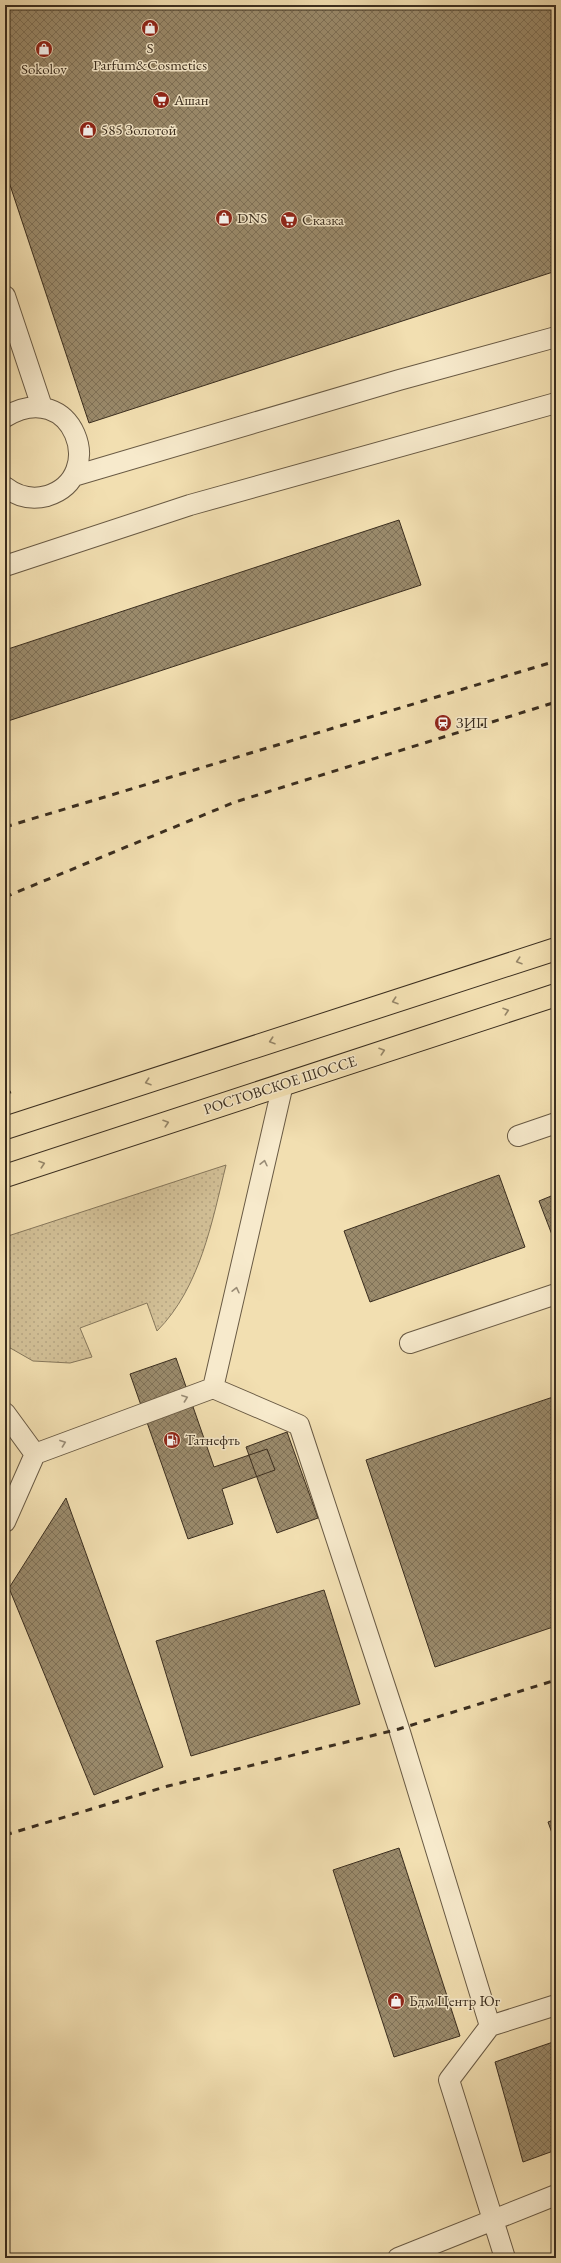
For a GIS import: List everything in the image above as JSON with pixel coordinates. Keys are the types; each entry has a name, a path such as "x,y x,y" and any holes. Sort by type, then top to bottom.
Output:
{"main road":[{"path":"5,1128 556,949"},
{"name":"РОСТОВСКОЕ ШОССЕ","path":"5,1176 556,995"}],"lane":[{"path":"5,296 42,406"},
{"path":"5,487 15,495 38,499 58,492 74,476 399,380 556,337"},
{"path":"5,566 190,505 556,403"},
{"path":"5,417 20,408 42,406 62,416 76,433 80,455 74,476"},
{"path":"213,1388 283,1084"},
{"path":"518,1136 556,1123"},
{"path":"410,1343 556,1294"},
{"path":"5,1522 35,1454 213,1388 299,1425 399,1730 490,2026"},
{"path":"5,1413 35,1454"},
{"path":"505,2258 449,2080 490,2026 556,2004"},
{"path":"398,2258 492,2219 556,2195"}],"shaded area":[{"path":"226,1165 209,1231 194,1275 172,1314 157,1331 147,1303 80,1328 92,1357 70,1363 33,1361 5,1345 5,1237"}],"building":[{"name":"Сказка","path":"5,5 556,5 556,271 89,423 5,170"},
{"path":"399,520 421,585 5,722 5,650"},
{"path":"499,1175 525,1247 370,1302 344,1231"},
{"path":"556,1194 556,1240 554,1240 539,1201"},
{"path":"176,1358 214,1467 267,1449 275,1470 222,1489 233,1524 188,1539 130,1374"},
{"path":"556,1396 556,1626 435,1667 366,1460"},
{"path":"287,1432 318,1518 277,1533 246,1447"},
{"path":"66,1498 163,1767 94,1795 9,1588"},
{"path":"324,1590 360,1704 191,1756 156,1641"},
{"path":"556,1819 556,1844 548,1822"},
{"path":"399,1848 460,2036 394,2057 333,1870"},
{"path":"556,2041 556,2150 523,2162 495,2062"}],"railway":[{"path":"5,827 556,661"},
{"path":"5,897 235,802 556,702"},
{"path":"5,1835 168,1786 399,1729 556,1680"}],"place":[{"name":"S Parfum&Cosmetics","path":"150,28"},
{"name":"Sokolov","path":"44,49"},
{"name":"Ашан","path":"161,100"},
{"name":"585 Золотой","path":"88,130"},
{"name":"DNS","path":"224,218"},
{"name":"Сказка","path":"289,220"},
{"name":"ЗИП","path":"443,723"},
{"name":"Татнефть","path":"172,1440"},
{"name":"Бдм Центр Юг","path":"396,2001"}]}
